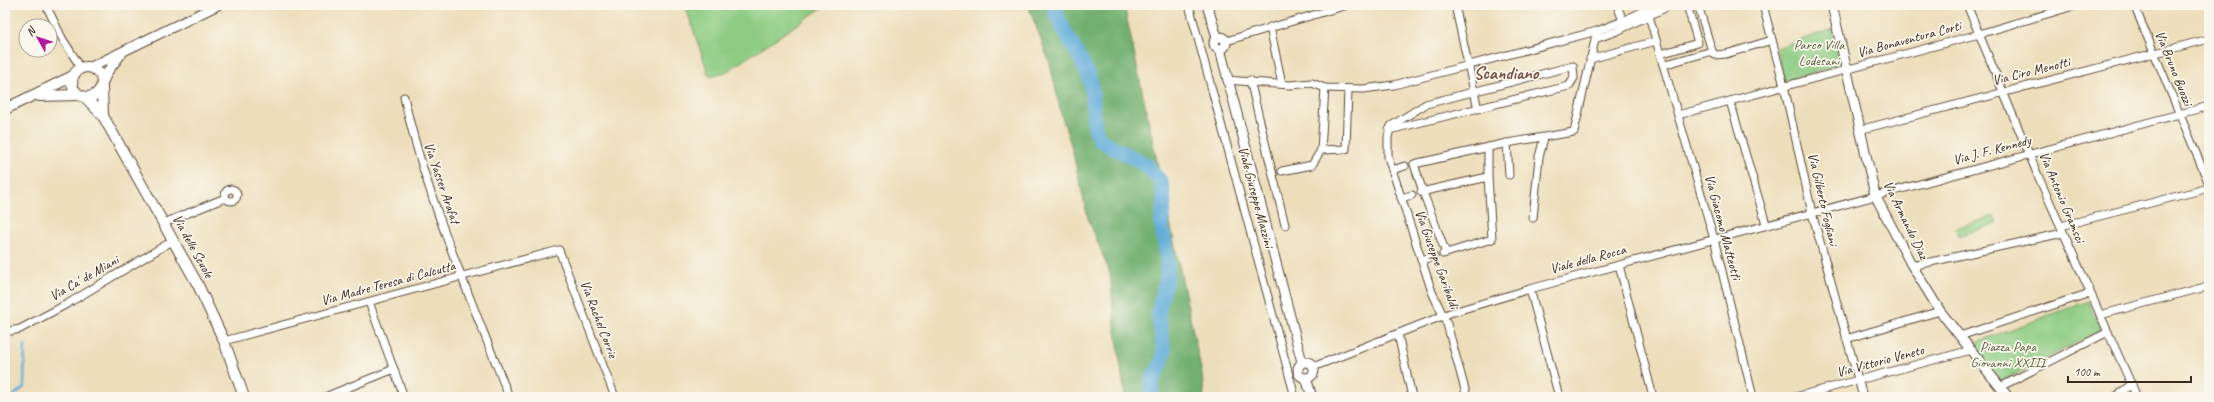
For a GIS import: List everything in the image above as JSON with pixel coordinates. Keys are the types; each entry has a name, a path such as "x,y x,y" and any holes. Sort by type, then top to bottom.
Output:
{"main road":[{"path":"5,109 73,76 80,68 91,67 100,72 102,85 95,96 59,94 31,97"},
{"path":"73,76 72,86 83,96"},
{"name":"Via delle Scuole","path":"102,85 103,116"},
{"name":"Via delle Scuole","path":"83,96 103,116 174,240 198,285 224,341 244,397"}],"street":[{"path":"46,5 62,38 80,68"},
{"path":"91,67 125,49 218,5"},
{"name":"Viale Giuseppe Mazzini","path":"1189,5 1295,397"},
{"name":"Viale Giuseppe Mazzini","path":"1207,5 1221,42 1227,80 1302,362"},
{"path":"1221,42 1348,5"},
{"path":"1455,5 1478,109"},
{"path":"1617,5 1623,21"},
{"path":"1227,80 1250,80 1282,84 1312,83 1325,88 1348,89 1363,89 1394,85 1596,31 1623,21 1656,5"},
{"path":"1595,39 1610,34 1671,5"},
{"path":"1660,54 1698,43 1687,5"},
{"path":"1698,5 1713,53"},
{"name":"Via Gilberto Fogliani","path":"1763,5 1784,86 1812,213 1863,397"},
{"name":"Via Armando Diaz","path":"1832,5 1845,69 1875,195 1912,266 1940,311 2008,397"},
{"name":"Via Antonio Gramsci","path":"1967,5 2029,153 2137,397"},
{"name":"Via Bonaventura Corti","path":"1678,115 1979,34 2077,5"},
{"name":"Via Bruno Buozzi","path":"2134,5 2178,114 2209,184"},
{"name":"Via Giacomo Matteotti","path":"1649,16 1714,239 1753,397"},
{"path":"1270,27 1282,84"},
{"path":"1441,255 1414,164 1507,143 1574,132 1596,31"},
{"name":"Via Ciro Menotti","path":"1859,130 2209,39"},
{"path":"1663,65 1713,53 1726,54 1772,40"},
{"path":"1590,59 1656,41"},
{"path":"102,85 113,62 125,49"},
{"path":"1573,66 1574,78 1569,86 1389,130 1391,126 1410,116 1422,106 1573,66"},
{"path":"1250,80 1277,172 1285,225"},
{"path":"1277,172 1312,166 1321,150 1325,88"},
{"path":"1321,150 1346,149 1348,89"},
{"name":"Via Yasser Arafat","path":"404,97 413,136 460,277 509,397"},
{"path":"1730,101 1766,224"},
{"name":"Via J. F. Kennedy","path":"1875,195 2209,106"},
{"name":"Via Giuseppe Garibaldi","path":"1389,130 1387,150 1392,170 1421,260 1444,316 1467,397"},
{"path":"1533,218 1539,157 1544,138"},
{"path":"1507,143 1509,175"},
{"path":"1421,260 1492,239 1488,178 1488,147"},
{"path":"1392,170 1405,166"},
{"path":"1422,192 1488,178"},
{"path":"1912,266 2062,229 2209,188"},
{"path":"1401,198 1412,195"},
{"name":"Viale della Rocca","path":"1314,367 1444,316 1530,289 1875,195"},
{"path":"164,223 225,198"},
{"name":"Via Ca' de Miani","path":"5,332 20,329 67,304 174,240"},
{"name":"Via Madre Teresa di Calcutta","path":"224,341 559,250"},
{"name":"Via Rachel Corrie","path":"559,250 615,397"},
{"path":"1619,265 1653,397"},
{"path":"2100,315 2209,286"},
{"path":"1530,289 1559,397"},
{"path":"1960,336 2090,293"},
{"path":"368,302 404,397"},
{"path":"1846,339 1940,311"},
{"path":"2000,387 2108,332"},
{"path":"1398,334 1412,397"},
{"name":"Via Vittorio Veneto","path":"1795,397 1971,350"},
{"path":"1306,378 1313,374 1314,367 1308,362 1302,362 1298,366 1298,372 1301,376 1306,378 1312,397"},
{"path":"325,397 394,369"},
{"path":"2115,397 2132,384"}],"green space":[{"path":"685,5 826,5 723,74 709,76"},
{"path":"1028,5 1124,5 1202,374 1204,397 1125,397 1114,317 1110,273 1088,218 1071,145 1061,114 1050,64"},
{"name":"Parco Villa Lodesani","path":"1833,29 1840,64 1785,82 1776,48"},
{"path":"1994,216 1997,224 1958,236 1956,228"},
{"name":"Piazza Papa Giovanni XXIII","path":"2088,301 2101,330 2001,382 1971,344"}],"waterway":[{"path":"1054,5 1061,24 1090,80 1093,95 1095,125 1100,140 1146,165 1161,182 1164,203 1161,223 1167,256 1167,276 1158,313 1164,351 1162,362 1152,380 1151,397"},
{"path":"12,397 24,387 25,345"}],"tunnel":[{"path":"1276,172 1282,171"}],"district":[{"name":"Scandiano","path":"1506,73"}]}
